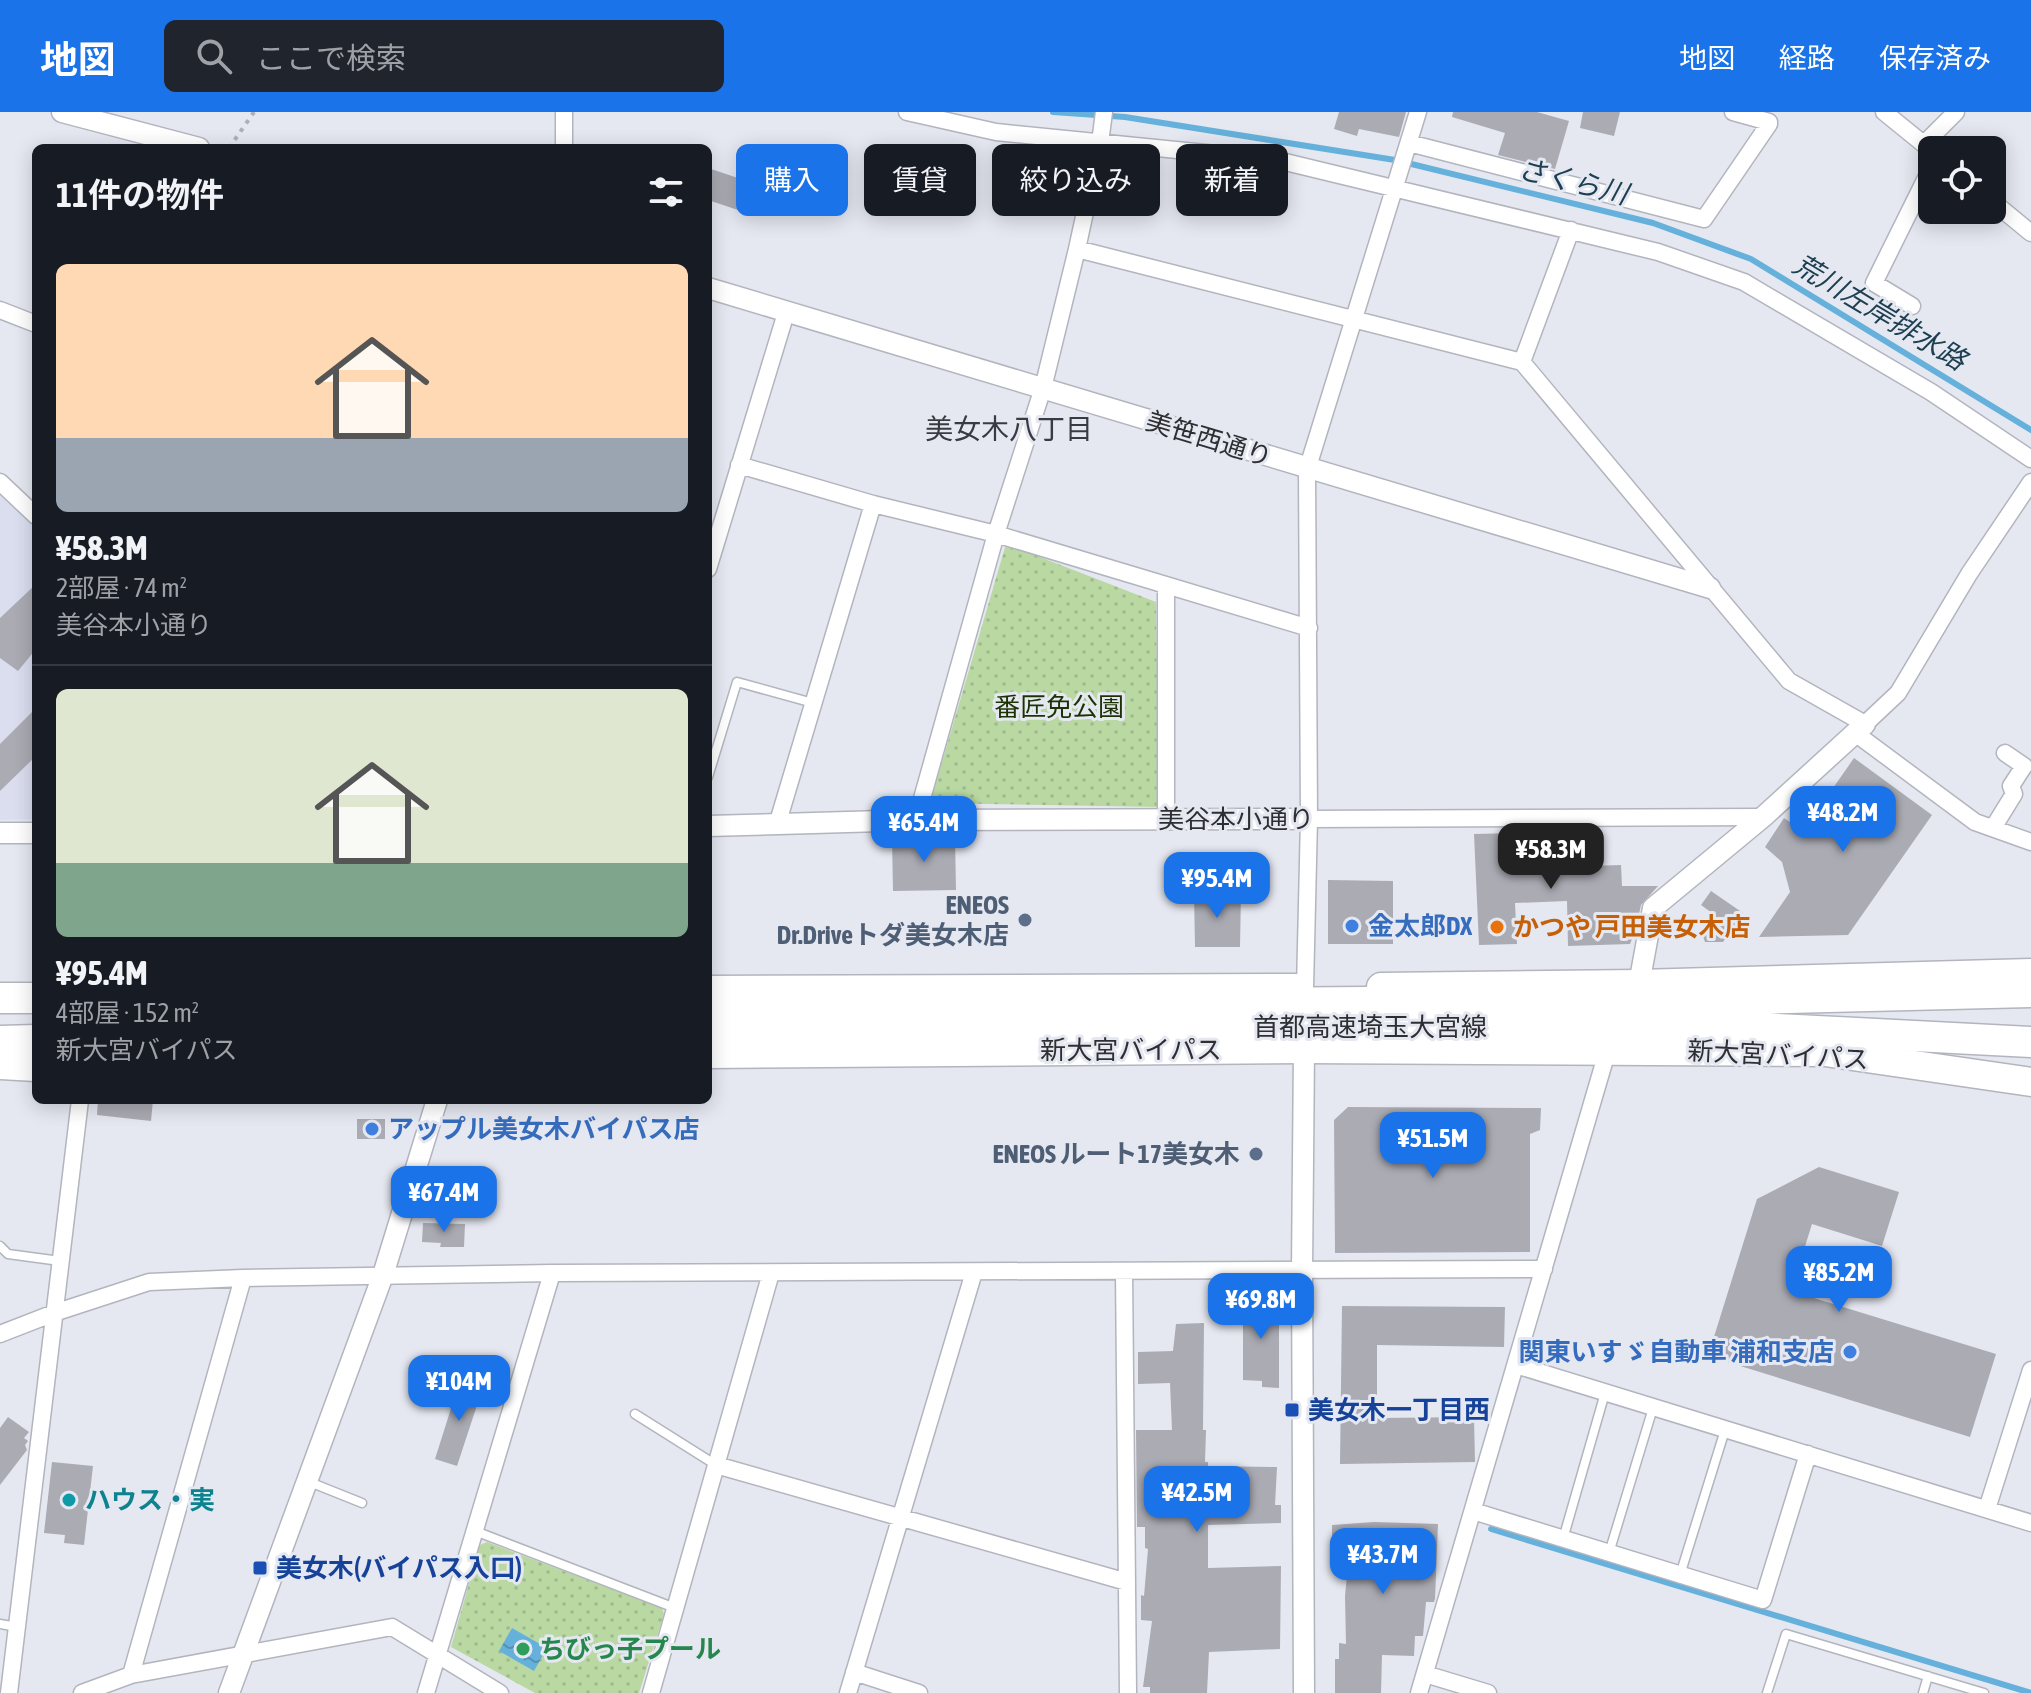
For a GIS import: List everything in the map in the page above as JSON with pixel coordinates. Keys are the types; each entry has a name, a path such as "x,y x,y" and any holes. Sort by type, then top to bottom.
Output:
{"highway":[{"path":"712,990 1639,984 2031,973"},
{"name":"首都高速埼玉大宮線","path":"712,1007 1682,1000 2031,992"},
{"path":"12,994 32,1009"},
{"name":"首都高速埼玉大宮線","path":"712,1032 1726,1027 2029,1042"},
{"path":"0,1041 32,1040"},
{"name":"新大宮バイパス","path":"712,1054 1304,1049 1825,1052 2031,1082"}],"street":[{"path":"62,112 184,144"},
{"path":"564,112 564,144"},
{"path":"907,112 996,132 1101,137 1277,160 1397,181 1658,252 1744,282 1931,392 2031,459"},
{"path":"916,820 996,534 1043,388 1077,249 1104,112"},
{"path":"1305,988 1309,819 1307,470 1418,112"},
{"path":"1408,146 1704,219 1769,123 1733,112"},
{"path":"1884,112 1918,140"},
{"path":"1937,136 1956,112"},
{"path":"1912,306 1874,283 1918,194"},
{"path":"2006,212 2031,233"},
{"path":"1522,362 1571,230"},
{"path":"1077,249 1522,362 1789,681 1860,728 1975,822 2031,842"},
{"name":"美笹西通り","path":"712,289 1307,470 1710,588"},
{"path":"0,310 32,322"},
{"path":"712,556 786,313"},
{"path":"739,465 873,504 996,534 1309,628"},
{"path":"0,482 32,512"},
{"path":"1639,984 1653,908 1763,817 1898,693 1969,574 2031,482"},
{"path":"777,825 873,504"},
{"path":"1166,585 1166,819"},
{"path":"1993,828 2014,794 2011,786 2024,766 2005,753"},
{"name":"美谷本小通り","path":"712,826 916,820 1763,817"},
{"path":"0,833 32,833"},
{"path":"1304,1049 1304,1693"},
{"path":"1419,1693 1608,1049"},
{"path":"9,1693 8,1626 54,1313 80,1104"},
{"path":"229,1693 383,1275 436,1104"},
{"path":"0,1334 149,1282 243,1278 552,1273 1544,1269"},
{"path":"1124,1271 1128,1693"},
{"path":"848,1693 974,1272"},
{"path":"426,1693 552,1273"},
{"path":"651,1693 771,1273"},
{"path":"131,1675 243,1278"},
{"path":"1516,1365 2031,1523"},
{"path":"1987,1509 2031,1370"},
{"path":"1473,1511 1763,1600 1808,1454"},
{"path":"716,1465 1127,1582"},
{"path":"82,1693 131,1675 392,1627 500,1693"},
{"path":"854,1672 919,1693"},
{"path":"1425,1674 1488,1693"}],"lane":[{"path":"712,764 737,682 813,703"},
{"path":"0,1246 8,1254 60,1261"},
{"path":"1563,1539 1605,1392"},
{"path":"1609,1553 1653,1407"},
{"path":"635,1414 716,1465"},
{"path":"1680,1575 1725,1429"},
{"path":"306,1480 362,1503"},
{"path":"475,1531 675,1608"},
{"path":"1767,1693 1786,1634 1984,1693"},
{"path":"1923,1693 1928,1676"}],"path":[{"path":"232,144 254,112"}],"shaded area":[{"path":"0,491 32,521 32,819 0,820"}],"green space":[{"name":"番匠免公園","path":"1006,544 1156,602 1159,807 930,803"},
{"path":"487,1542 662,1608 664,1614 639,1693 535,1693 451,1647 480,1545"}],"water":[{"name":"ちびっ子プール","path":"512,1628 547,1648 534,1671 499,1651"}],"building":[{"path":"1339,112 1406,112 1399,137 1359,129 1357,136 1334,129"},
{"path":"1453,112 1537,112 1569,121 1555,169 1498,155 1505,133 1452,117"},
{"path":"1583,112 1620,112 1614,136 1580,128"},
{"path":"712,169 736,177 736,209 712,201"},
{"path":"32,588 32,654 18,671 0,658 0,618"},
{"path":"32,712 32,760 0,791 0,744"},
{"path":"1854,758 1932,815 1848,935 1759,937 1790,892 1782,862 1765,847 1784,818 1803,831"},
{"path":"1558,832 1559,867 1621,865 1622,886 1658,886 1641,905 1630,944 1568,946 1567,901 1515,903 1517,944 1479,945 1474,834"},
{"path":"955,838 956,890 893,891 892,839"},
{"path":"1328,880 1393,881 1393,944 1328,944"},
{"path":"1711,891 1743,913 1723,942 1705,942 1701,930 1712,913 1701,905"},
{"path":"1194,892 1241,893 1240,947 1195,947"},
{"path":"98,1104 153,1104 151,1121 97,1115"},
{"path":"1348,1107 1541,1108 1540,1130 1530,1134 1530,1252 1335,1253 1334,1120"},
{"path":"357,1119 385,1119 385,1139 357,1139"},
{"path":"1819,1167 1899,1192 1882,1246 1812,1224 1791,1291 1996,1354 1970,1437 1708,1356 1757,1199"},
{"path":"423,1223 465,1224 464,1247 440,1247 441,1243 422,1242"},
{"path":"1243,1297 1274,1297 1274,1304 1279,1304 1279,1388 1262,1387 1262,1381 1243,1380"},
{"path":"1342,1306 1505,1307 1504,1347 1377,1345 1377,1418 1474,1417 1475,1462 1340,1464"},
{"path":"1204,1323 1205,1462 1208,1466 1277,1467 1275,1505 1281,1505 1281,1523 1208,1525 1208,1568 1281,1566 1280,1649 1209,1652 1207,1693 1150,1693 1150,1687 1143,1687 1152,1621 1141,1620 1141,1595 1144,1596 1148,1549 1145,1548 1145,1527 1137,1527 1136,1430 1172,1430 1170,1383 1138,1384 1138,1352 1173,1351 1176,1324"},
{"path":"460,1380 483,1387 457,1466 435,1459"},
{"path":"8,1417 29,1432 24,1438 28,1441 25,1445 27,1450 0,1485 0,1428"},
{"name":"ハウス・実","path":"52,1462 93,1466 84,1545 64,1543 65,1535 44,1533"},
{"path":"1374,1522 1438,1524 1435,1599 1434,1602 1426,1602 1423,1636 1415,1636 1414,1656 1382,1655 1381,1693 1335,1693 1335,1659 1339,1659 1339,1643 1346,1644 1345,1596 1349,1554 1332,1554 1332,1525"}],"waterway":[{"name":"さくら川","path":"1053,112 1125,117 1395,160 1653,223 1751,259 2031,430"},
{"path":"1491,1529 2031,1693"}],"place":[{"name":"ENEOS Dr.Driveトダ美女木店","path":"1025,920"},
{"name":"金太郎DX","path":"1352,926"},
{"name":"かつや 戸田美女木店","path":"1497,927"},
{"name":"アップル美女木バイパス店","path":"372,1129"},
{"name":"ENEOS ルート17美女木","path":"1256,1154"},
{"name":"関東いすゞ自動車 浦和支店","path":"1850,1352"},
{"name":"美女木一丁目西","path":"1292,1410"},
{"name":"ハウス・実","path":"69,1500"},
{"name":"美女木(バイパス入口)","path":"260,1568"},
{"name":"ちびっ子プール","path":"523,1649"}],"district":[{"name":"美女木八丁目","path":"1009,429"}],"water label":[{"name":"荒川左岸排水路","path":"1880,312"}]}
